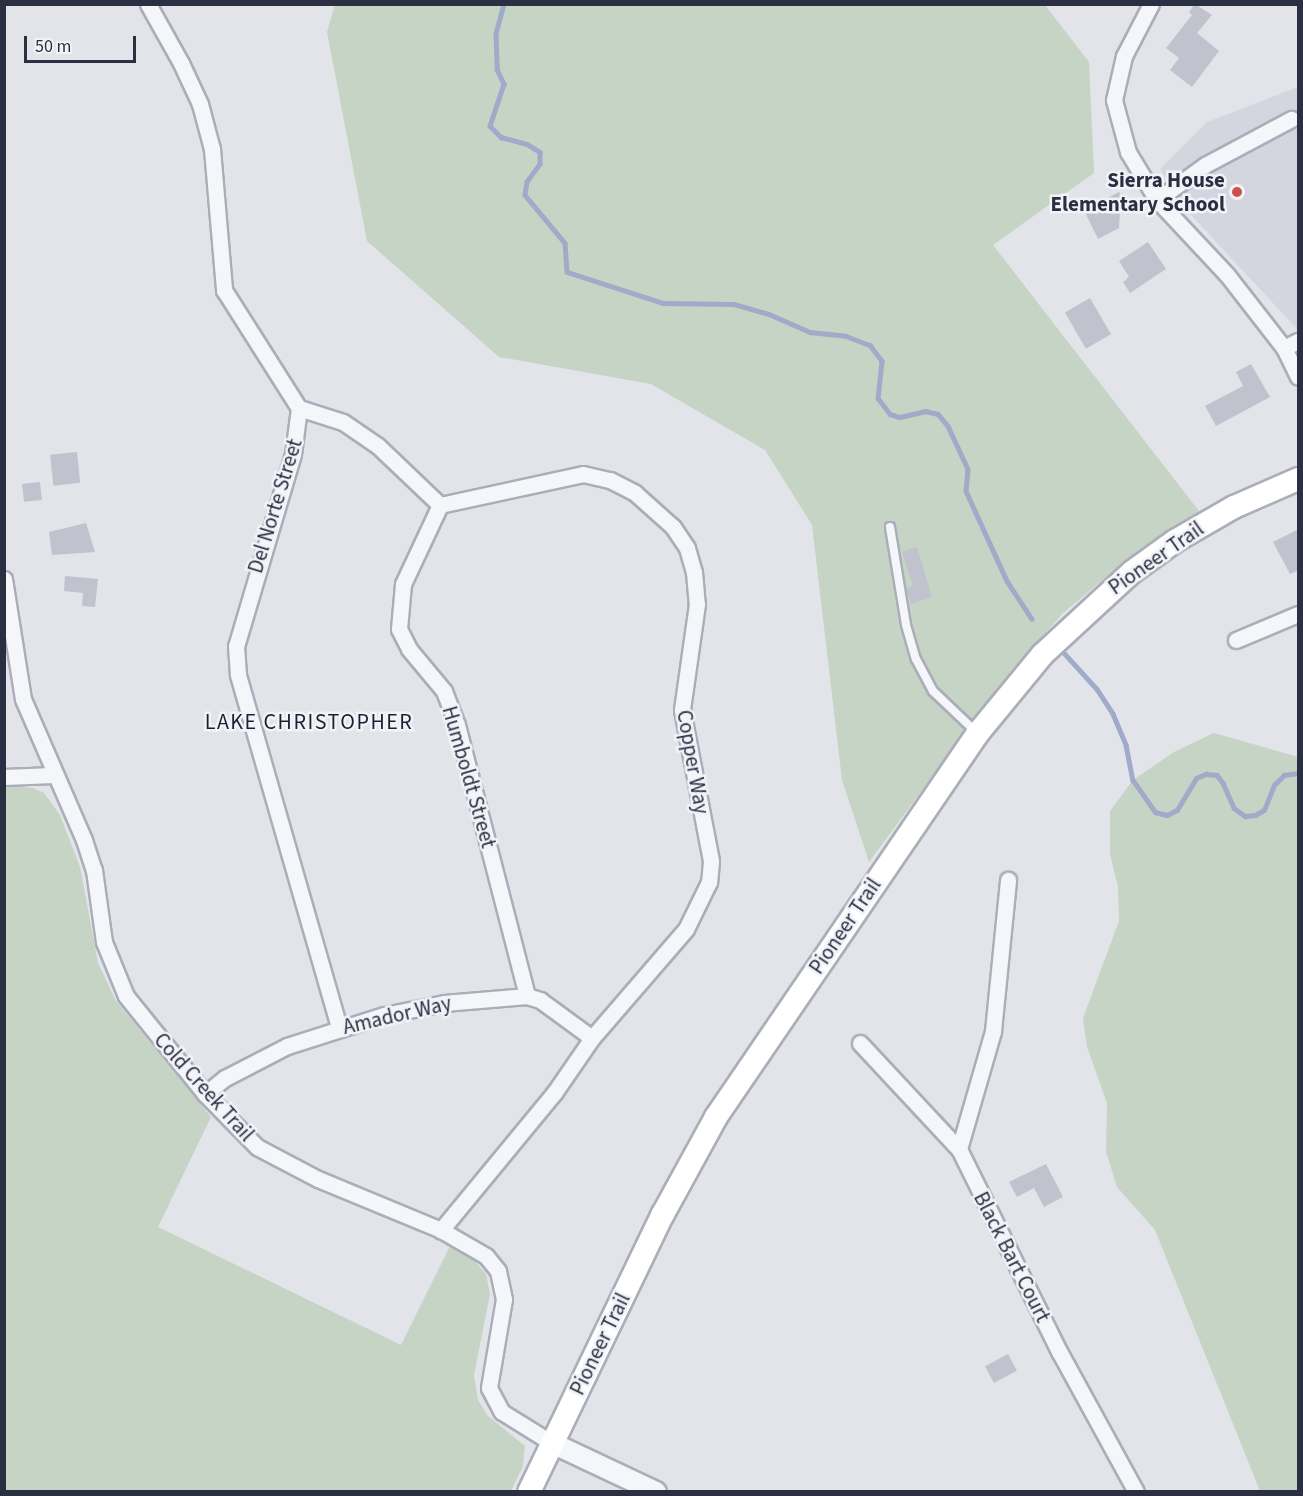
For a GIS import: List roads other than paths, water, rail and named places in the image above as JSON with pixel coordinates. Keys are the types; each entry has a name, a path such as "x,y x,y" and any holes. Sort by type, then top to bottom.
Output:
{"main road":[{"name":"Pioneer Trail","path":"529,1491 673,1193 716,1117 978,734 1056,639 1132,572 1175,541 1234,507 1299,479"}],"street":[{"name":"Del Norte Street","path":"148,4 182,63 200,104 212,149 224,290 299,408 293,454 236,646 238,675 339,1028"},
{"path":"1151,4 1124,56 1114,100 1128,152 1157,200 1228,276 1284,348 1299,377"},
{"path":"1157,200 1205,165 1291,119"},
{"path":"1284,348 1299,341"},
{"path":"299,408 343,423 378,446 440,505"},
{"name":"Copper Way","path":"440,505 583,474 610,480 635,493 673,527 687,548 694,572 697,604 682,710 711,861 709,882 686,929 592,1038 554,1093 441,1230"},
{"name":"Humboldt Street","path":"440,505 403,584 399,629 409,649 444,692 457,725 526,996"},
{"name":"Cold Creek Trail","path":"4,579 23,699 94,870 104,942 126,996 236,1129 278,1160 441,1230 486,1256 503,1284 504,1299 489,1377 495,1401 507,1415 552,1443"},
{"path":"1236,640 1299,614"},
{"path":"4,777 53,775"},
{"path":"959,1149 993,1031 1008,880"},
{"path":"526,996 540,1000 592,1038"},
{"name":"Amador Way","path":"205,1094 264,1055 339,1028 444,1003 526,996"},
{"name":"Black Bart Court","path":"860,1043 959,1149 1060,1353 1136,1491"},
{"path":"552,1443 656,1491"}],"lane":[{"path":"890,527 906,625 916,659 933,691 978,734"}],"waterway":[{"path":"504,4 496,33 497,69 504,84 490,126 501,137 527,144 540,152 540,164 527,182 525,195 565,243 567,272 663,303 734,304 769,314 810,332 846,336 870,345 882,361 878,398 890,414 900,417 925,411 938,414 948,426 968,469 966,491 1007,581 1032,619"},
{"path":"1065,654 1097,689 1113,714 1126,745 1133,780 1155,812 1167,815 1177,810 1196,778 1206,774 1217,775 1234,808 1245,816 1255,815 1264,810 1274,785 1284,775 1298,773"}],"place":[{"name":"Sierra House Elementary School","path":"1237,192"}],"district":[{"name":"LAKE CHRISTOPHER","path":"309,723"}]}
